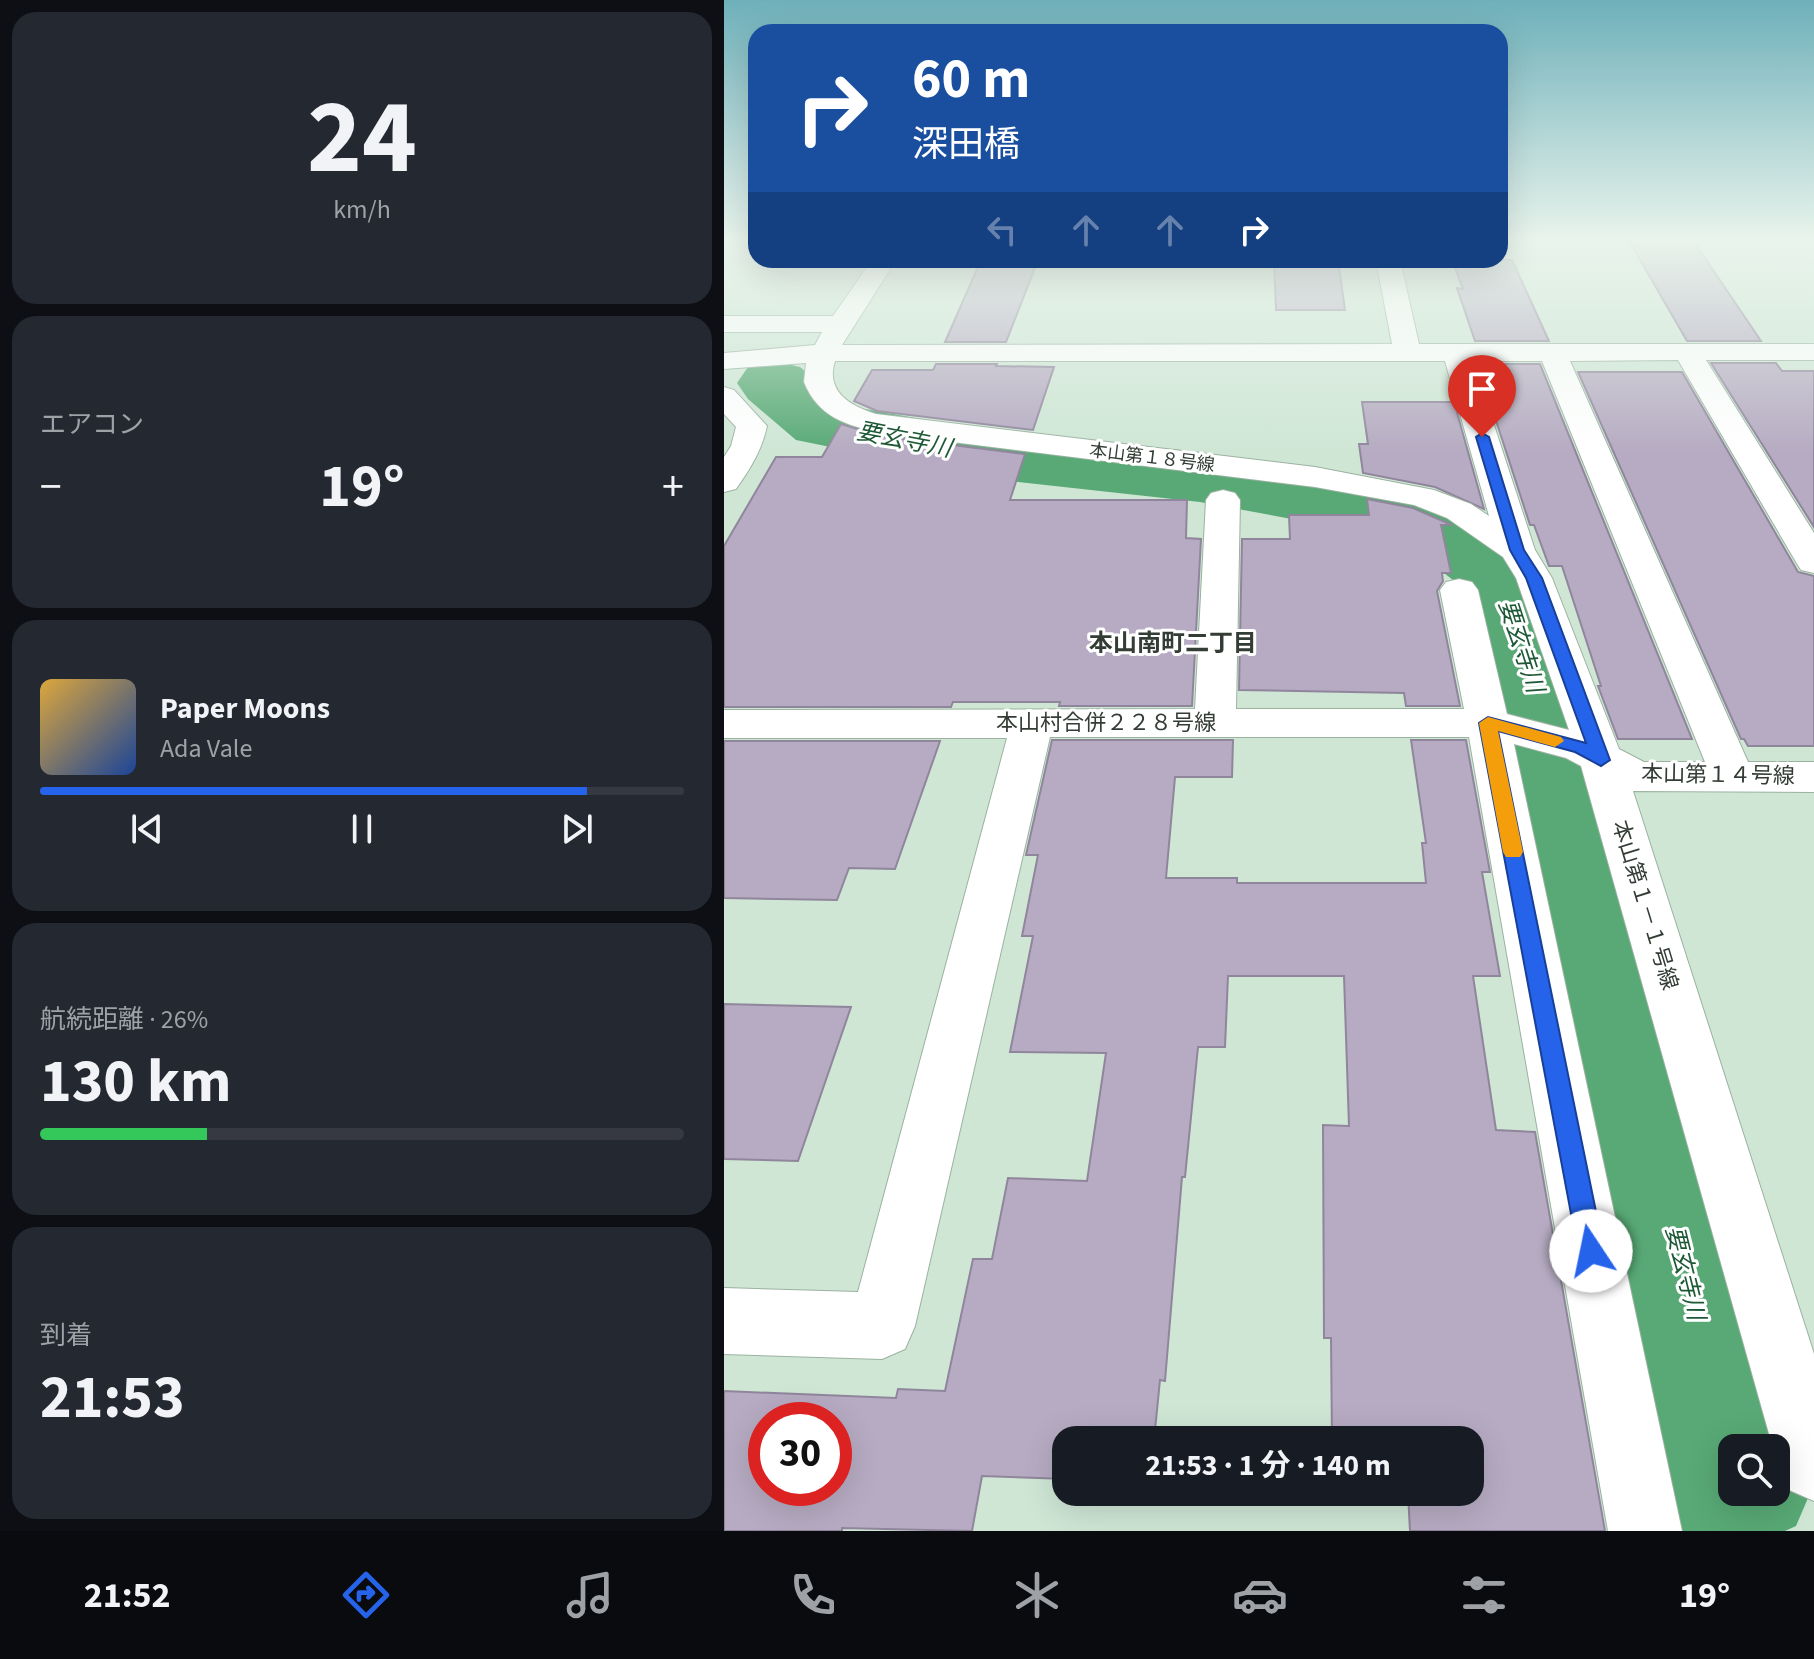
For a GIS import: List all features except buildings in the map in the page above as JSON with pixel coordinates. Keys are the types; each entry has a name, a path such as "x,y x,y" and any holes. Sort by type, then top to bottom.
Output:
{"street":[{"path":"823,353 852,310"},
{"path":"1398,310 1407,352"},
{"path":"724,324 843,324"},
{"name":"本山第１－１号線","path":"1456,352 1517,550 1534,578 1591,754 1814,1465"},
{"path":"1552,352 1733,777"},
{"path":"1687,352 1814,562"},
{"path":"724,361 823,353 1814,352"},
{"name":"本山第１８号線","path":"823,353 817,375 822,392 840,410 876,423 1315,477 1422,497 1459,511 1517,550"},
{"path":"724,396 752,426 747,446 724,482"},
{"path":"1215,723 1223,500"},
{"path":"1459,590 1496,725 1645,1531"},
{"path":"724,1321 882,1326 1032,723"},
{"name":"本山村合併２２８号線","path":"724,724 1496,725 1591,754"},
{"name":"本山第１４号線","path":"1591,754 1637,777 1814,777"}],"waterway":[{"name":"要玄寺川","path":"774,383 823,424 983,454 1200,477 1428,518 1496,569 1565,787 1725,1434"}],"slow traffic":[{"path":"1513,852 1488,723 1555,741"}],"district":[{"name":"本山南町二丁目","path":"1173,643"}],"route":[{"path":"1482,437 1517,550 1534,578 1601,760 1581,748 1488,723 1591,1251"}]}
